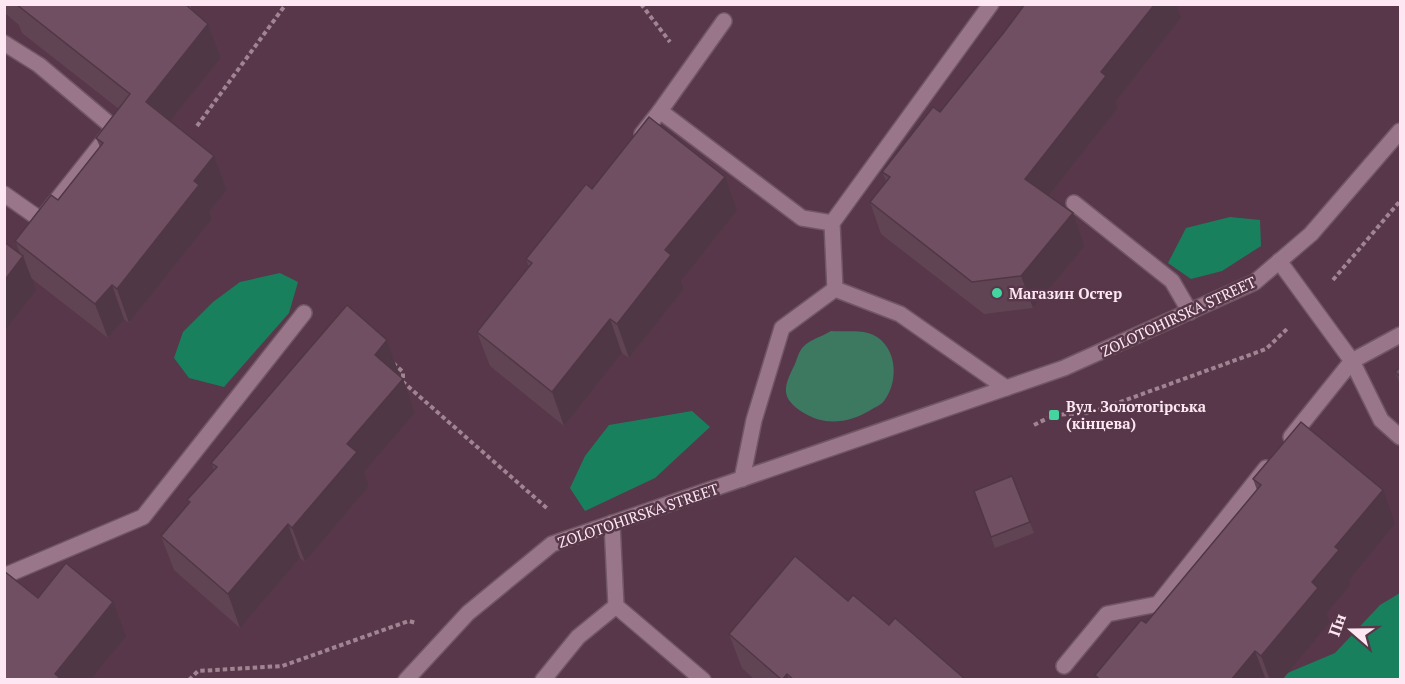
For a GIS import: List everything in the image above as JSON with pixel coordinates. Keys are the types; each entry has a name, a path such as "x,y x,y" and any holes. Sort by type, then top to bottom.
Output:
{"street":[{"path":"835,289 832,223 991,4"},
{"path":"631,147 660,111 724,21"},
{"path":"4,43 39,65 114,128 41,220 4,194"},
{"path":"660,111 802,218 832,223"},
{"name":"ZOLOTOHIRSKA STREET","path":"406,680 468,613 552,544 1064,368 1255,282 1311,234 1401,131"},
{"path":"1074,203 1172,281 1190,312"},
{"path":"1279,261 1352,361 1381,420 1401,437"},
{"path":"835,289 900,314 1006,388"},
{"path":"742,479 754,420 782,328 835,289"},
{"path":"4,576 143,517 304,313"},
{"path":"1064,666 1107,614 1158,604 1352,361 1401,335"},
{"path":"612,523 616,606 703,680"},
{"path":"543,680 578,637 616,606"}],"path":[{"path":"197,126 286,4"},
{"path":"641,4 691,68"},
{"path":"1034,425 1054,416 1090,413 1266,349 1311,304 1401,201"},
{"path":"386,357 403,372 403,382 546,506 567,538"},
{"path":"189,680 198,671 282,666 409,621 451,631"}],"green space":[{"path":"1230,217 1260,220 1261,246 1222,271 1191,279 1168,263 1186,228"},
{"path":"280,273 298,282 289,313 224,387 189,378 174,358 183,332 213,302 240,282"},
{"path":"831,331 864,332 877,337 890,352 894,372 889,392 879,406 853,418 837,421 820,420 804,413 790,402 786,391 788,379 802,349 809,342"},
{"path":"692,411 710,427 655,478 585,511 570,488 585,456 609,425"},
{"path":"1400,593 1400,679 1278,680 1278,677 1335,653 1380,605"}],"building":[{"path":"16,4 185,4 208,24 146,102 214,156 194,181 199,185 117,289 112,285 95,304 15,241 51,195 58,200 103,143 96,138 130,94"},
{"path":"1025,4 1155,4 1101,72 1106,76 1025,179 1073,213 1021,276 972,282 870,202 890,177 882,172 933,107 940,112"},
{"path":"649,117 725,177 665,250 671,255 617,324 610,319 552,392 477,332 532,263 526,259 586,184 592,189"},
{"path":"4,242 23,256 4,281"},
{"path":"347,305 387,340 375,355 403,379 347,444 357,452 292,528 288,524 228,594 161,536 190,502 187,500 217,467 211,463"},
{"path":"1401,366 1401,377 1395,372"},
{"path":"1301,422 1383,490 1335,547 1339,550 1312,582 1318,588 1261,656 1255,651 1231,680 1100,680 1095,675 1141,620 1146,623 1261,485 1253,479"},
{"path":"1012,476 1030,522 991,537 974,491"},
{"path":"795,556 848,601 853,595 889,625 895,618 966,680 794,680 787,674 782,680 729,634"},
{"path":"66,563 113,602 55,674 62,680 4,680 4,571 38,598"}],"place":[{"name":"Магазин Остер","path":"997,293"},
{"name":"Вул. Золотогірська (кінцева)","path":"1054,415"}]}
